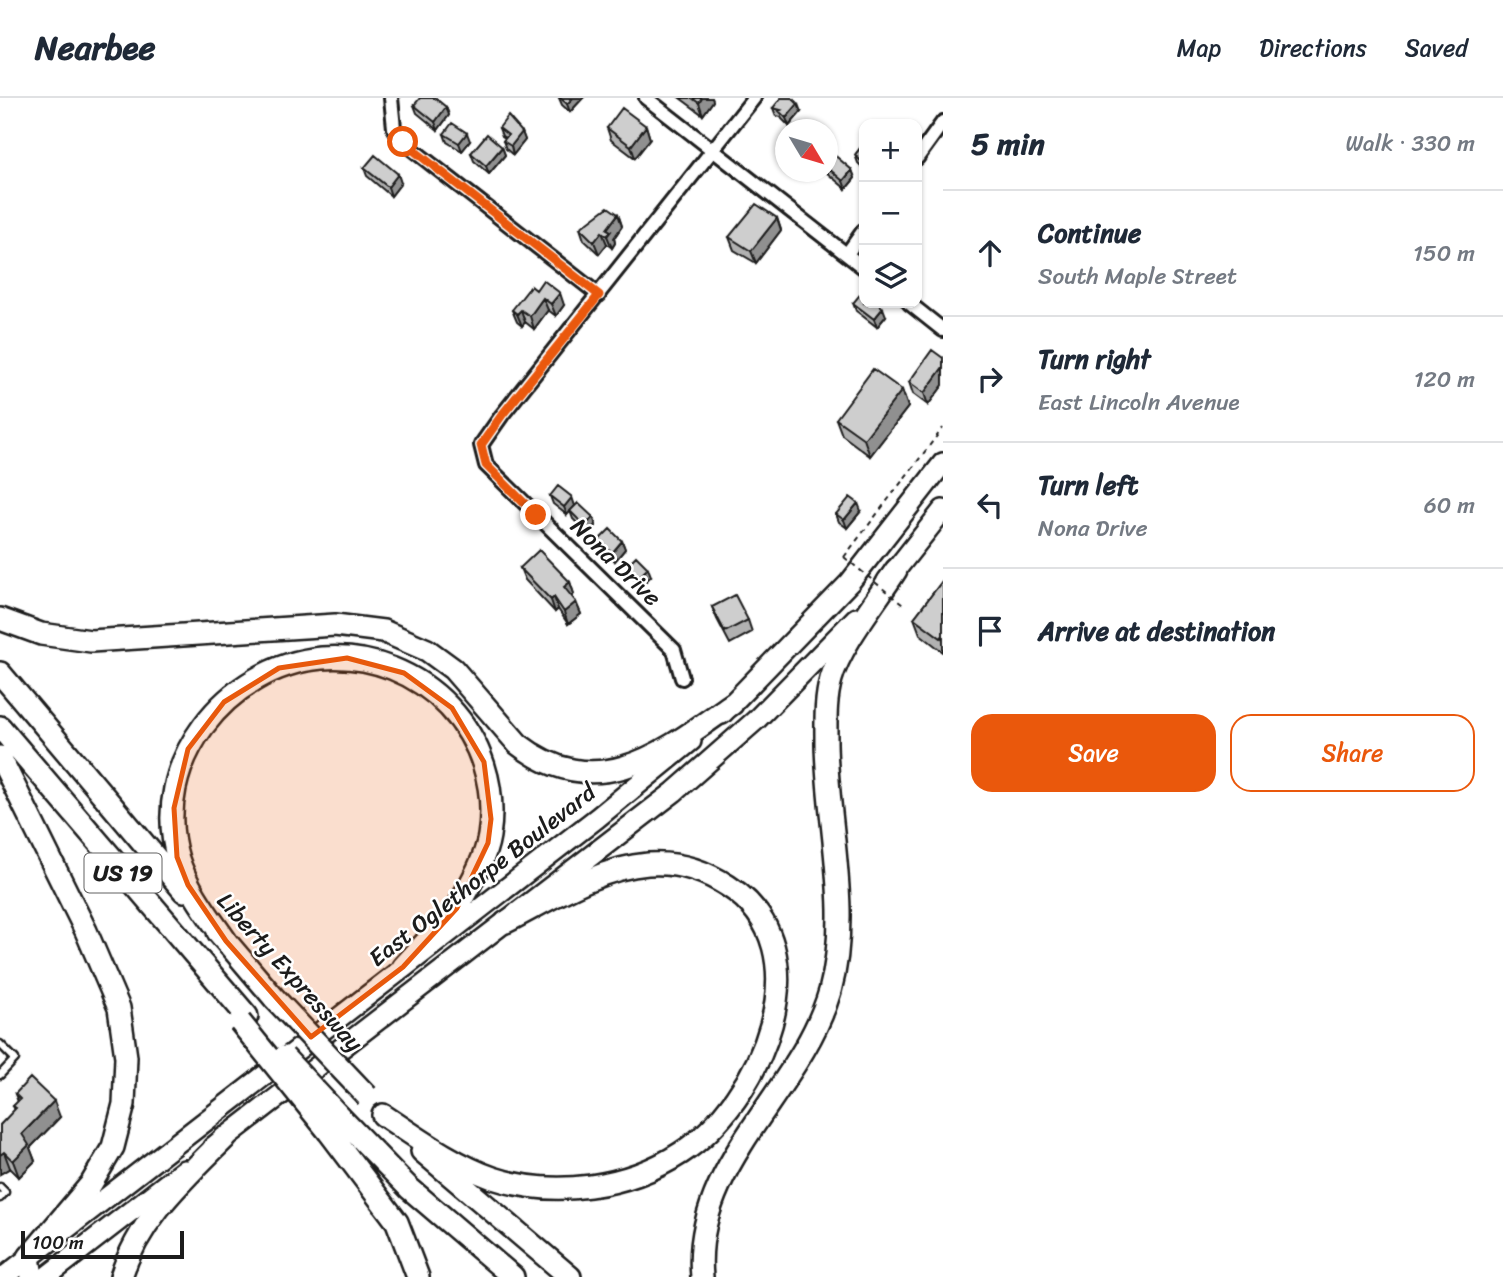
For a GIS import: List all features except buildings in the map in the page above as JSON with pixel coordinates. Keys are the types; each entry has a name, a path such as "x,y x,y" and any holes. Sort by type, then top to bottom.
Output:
{"highway":[{"path":"702,1277 703,1234 718,1190 817,1024 830,992 838,944 826,762 829,691 842,656 896,570"},
{"path":"0,619 41,634 91,640 335,625 383,631 413,642 441,659 463,680 518,744 544,762 571,770 600,772 639,764 670,748 732,704"},
{"path":"226,941 188,885 177,857 174,808 180,770 188,749 199,730 224,702 259,677 300,661 356,659 404,673 438,695 464,722 476,743 489,779 489,838 476,870 457,908 402,967"},
{"name":"Liberty Expressway","path":"0,673 275,999 383,1115 442,1170 570,1277"},
{"name":"US 19","path":"0,727 334,1124"},
{"path":"0,757 86,931 113,995 118,1008 126,1057 124,1104 108,1156 91,1184 30,1267"},
{"path":"383,1115 470,1169 520,1185 569,1188 615,1181 671,1159 713,1127 742,1089 767,1037 778,993 778,974 776,955 766,926 732,888 709,875 685,867 650,864 630,866 570,890 506,922"},
{"path":"334,1124 397,1222 418,1277"},
{"path":"334,1124 513,1277"},
{"path":"121,1277 134,1242 167,1195 225,1138"}],"main road":[{"name":"East Oglethorpe Boulevard","path":"4,1277 30,1267 402,967 597,818 732,704 850,582 943,463"},
{"name":"East Oglethorpe Boulevard","path":"46,1277 634,824 727,746 818,660 896,570 943,510"}],"street":[{"path":"391,98 394,128 403,142 599,295 754,98"},
{"path":"646,98 859,264"},
{"path":"922,151 943,122"},
{"path":"847,254 859,237"},
{"name":"Nona Drive","path":"599,295 488,433 481,445 482,453 486,465 674,650 682,678"},
{"path":"915,308 943,330"}],"lane":[{"path":"0,1044 15,1059 0,1075"},
{"path":"0,1187 5,1192 0,1198"}],"path":[{"path":"903,605 844,557 943,428"}],"highlighted area":[{"path":"347,658 404,673 452,708 484,762 491,819 488,843 457,908 403,967 311,1037 226,941 188,885 177,857 174,808 188,749 224,702 279,668"}],"route":[{"path":"403,142 599,295 481,445 486,465 536,515"}]}
